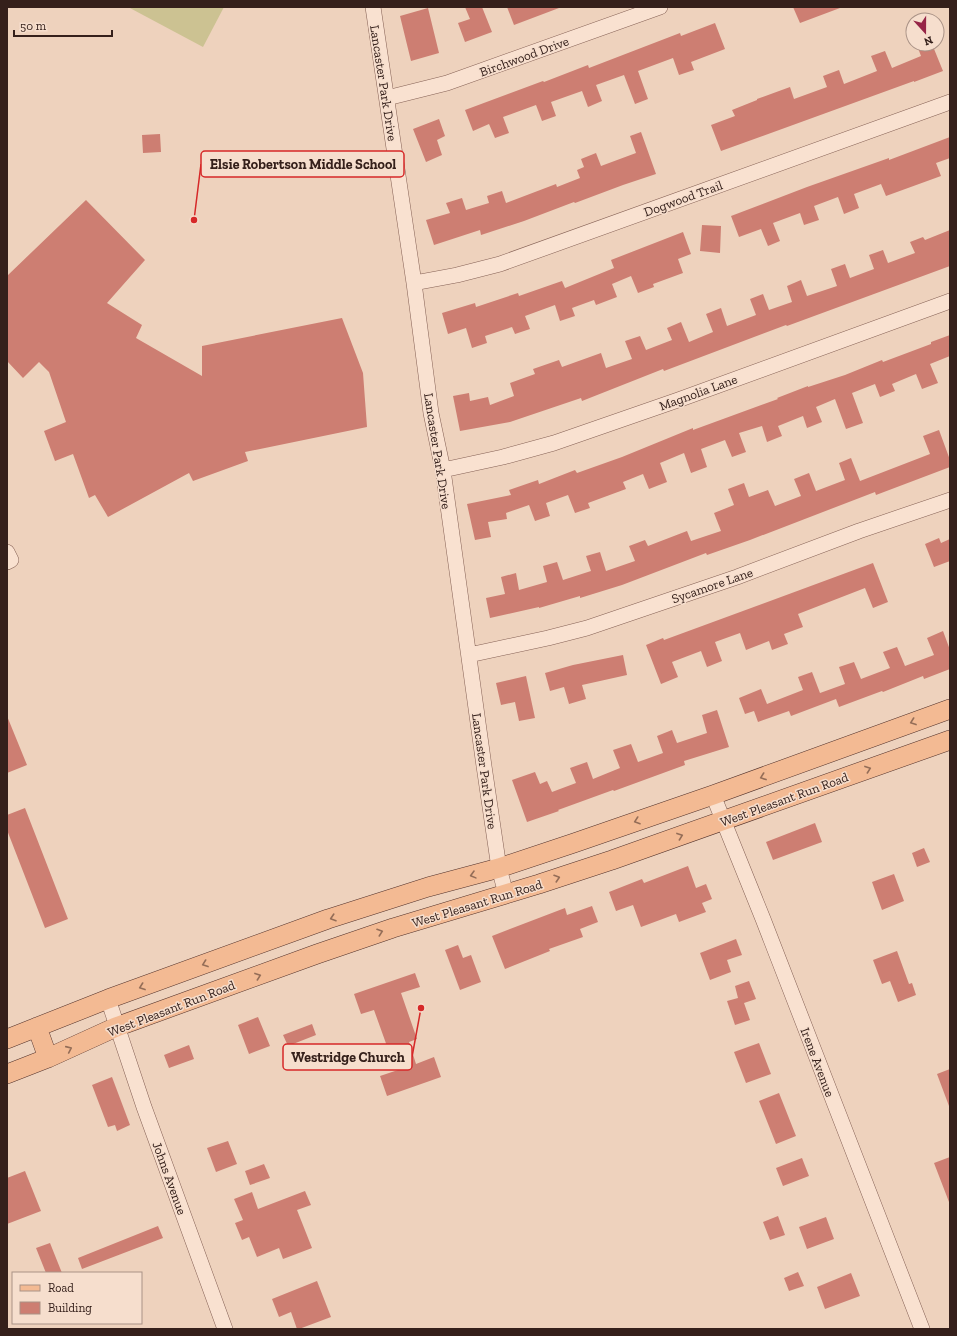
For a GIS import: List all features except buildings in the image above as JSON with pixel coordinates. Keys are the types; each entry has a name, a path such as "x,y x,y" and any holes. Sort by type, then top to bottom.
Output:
{"main road":[{"path":"7,1039 108,999 307,927 428,887 499,868 581,841 713,795 950,708"},
{"name":"West Pleasant Run Road","path":"7,1074 48,1058 116,1028 317,954 393,928 612,860 950,740"},
{"path":"307,927 317,954"},
{"path":"37,1027 48,1058"}],"street":[{"name":"Lancaster Park Drive","path":"373,7 414,283 431,413 442,470 499,868 506,894"},
{"name":"Birchwood Drive","path":"387,98 448,83 660,7"},
{"name":"Dogwood Trail","path":"414,283 457,275 500,264 950,102"},
{"name":"Magnolia Lane","path":"442,470 503,457 554,443 678,400 950,301"},
{"name":"Sycamore Lane","path":"469,655 548,638 593,626 737,577 859,531 950,500"},
{"name":"Irene Avenue","path":"713,795 922,1329"},
{"name":"Johns Avenue","path":"108,999 116,1028 226,1329"}],"shaded area":[{"path":"128,7 224,7 203,47"}],"place":[{"name":"Elsie Robertson Middle School","path":"194,220"},
{"name":"Westridge Church","path":"421,1008"}]}
